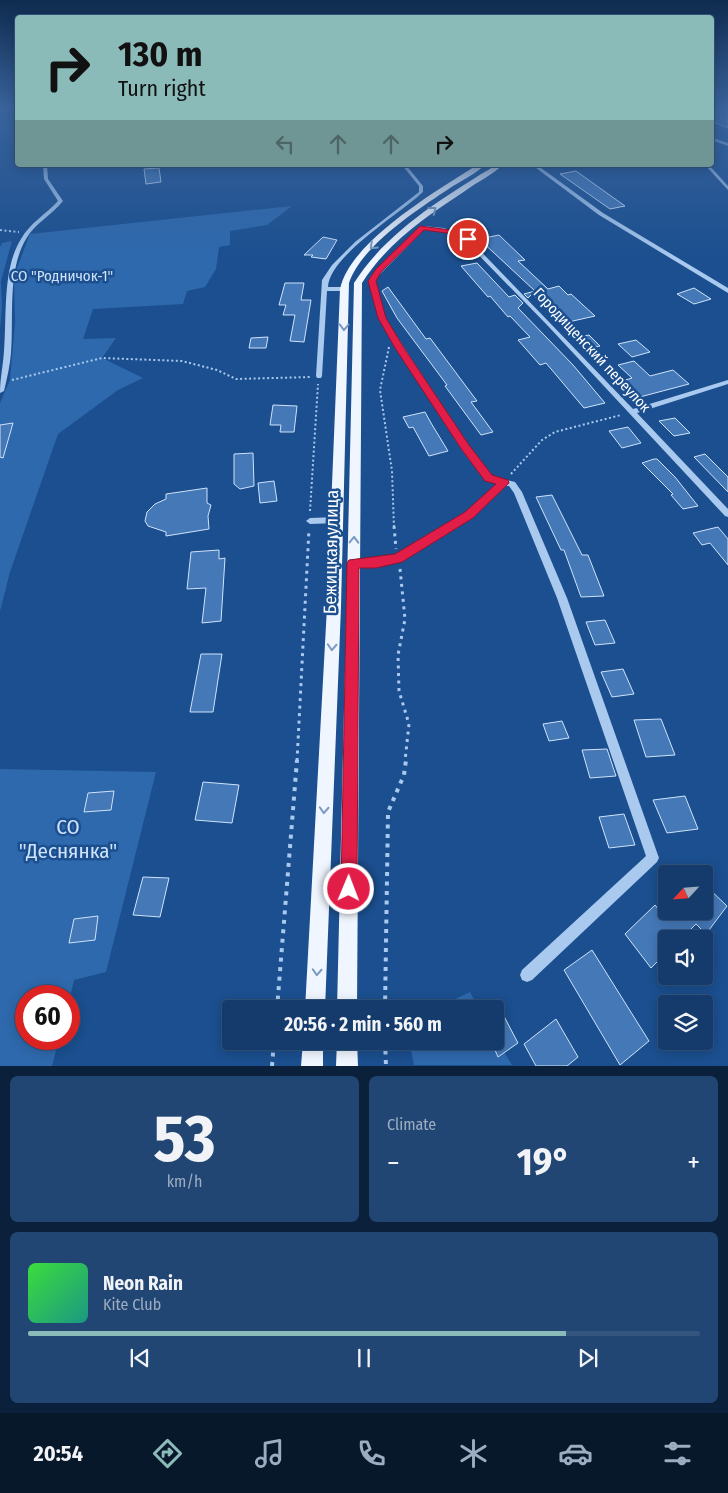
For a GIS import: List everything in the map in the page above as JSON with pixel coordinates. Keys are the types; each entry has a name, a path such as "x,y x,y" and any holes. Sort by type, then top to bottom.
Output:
{"main road":[{"name":"Бежицкая улица","path":"315,1000 337,520 344,289 353,267 386,234 419,206 479,167"},
{"name":"Бежицкая улица","path":"347,1000 358,283 364,271 392,243 442,203 497,167"},
{"path":"312,1066 313,1050"},
{"path":"346,1066 347,1050"}],"street":[{"path":"0,392 4,381 13,264 19,246 28,233 61,201 46,179 45,167"},
{"path":"319,376 326,280 332,269 370,230 421,192 421,186 406,167"},
{"path":"537,167 600,214 728,291"},
{"path":"709,167 728,189"},
{"name":"Городищенский переулок","path":"394,339 382,318 372,281 378,270 423,228 456,232 468,239 728,514"},
{"path":"324,289 344,289"},
{"path":"394,339 488,478 512,484 518,492 562,598 653,858 527,975"},
{"path":"632,412 728,382"},
{"path":"353,563 376,563 398,559 469,515 504,483"},
{"path":"310,521 337,520"}],"path":[{"path":"0,230 28,233"},
{"path":"385,1000 388,812 404,775 409,724 398,691 398,654 406,618 392,507 392,471 380,390 389,345 394,339"},
{"path":"4,381 102,358 182,361 217,370 236,379 319,376 300,724 278,1000"},
{"path":"504,483 542,440 555,432 632,412"},
{"path":"272,1066 273,1050"},
{"path":"386,1050 386,1066"}],"green space":[{"name":"СО \"Родничок-1\"","path":"292,206 267,225 230,231 230,245 219,247 216,269 205,287 187,291 183,304 93,309 83,339 116,338 102,358 143,378 118,390 58,434 10,572 0,611 0,403 10,380 15,323 14,276 30,234"},
{"path":"12,241 1,281 2,308 0,329 0,247 2,243"},
{"name":"СО \"Деснянка\"","path":"0,769 156,772 106,972 74,980 73,985 15,985 15,1050 56,1050 52,1066 0,1066"},
{"path":"470,992 474,1000 453,1000"},
{"path":"411,1050 503,1050 512,1065 414,1065"}],"building":[{"path":"159,168 161,182 146,184 144,169"},
{"path":"576,171 625,206 610,209 560,174"},
{"path":"499,235 525,260 518,261 548,289 559,286 568,295 571,294 595,316 564,323 532,294 528,298 524,294 535,291 479,239"},
{"path":"323,237 337,240 326,259 311,257 313,255 304,255"},
{"path":"477,263 509,297 515,295 523,303 518,308 573,365 605,403 584,408 546,363 540,365 518,340 530,337 510,316 508,317 490,296 488,297 461,266"},
{"path":"285,283 304,283 301,300 311,300 304,342 290,341 295,315 283,315 286,305 279,305"},
{"path":"388,287 426,339 430,338 477,401 471,402 493,432 481,435 445,386 447,385 397,318 382,291"},
{"path":"694,288 711,299 694,304 677,294"},
{"path":"589,335 600,346 587,349 576,338"},
{"path":"268,337 266,348 249,348 251,338"},
{"path":"636,340 650,352 632,357 618,344"},
{"path":"634,361 650,376 673,370 689,384 636,398 622,381 632,378 618,365"},
{"path":"273,405 297,406 294,432 280,432 281,425 270,425"},
{"path":"425,412 448,451 429,456 413,427 409,428 403,417"},
{"path":"675,418 690,433 674,436 659,421"},
{"path":"13,423 3,458 0,457 0,425"},
{"path":"628,427 641,443 622,448 609,431"},
{"path":"253,453 254,486 240,489 234,484 234,454"},
{"path":"705,454 728,477 728,492 694,457"},
{"path":"657,459 675,477 698,506 683,509 671,495 673,494 642,463"},
{"path":"274,481 277,501 260,503 258,483"},
{"path":"207,488 207,503 211,505 208,516 209,529 166,536 166,532 148,526 145,521 147,512 155,504 166,499 166,494"},
{"path":"552,495 582,555 588,555 604,596 581,597 564,550 561,550 536,497"},
{"path":"718,527 728,539 728,565 710,543 702,545 693,533"},
{"path":"219,550 219,559 225,558 221,621 202,623 206,588 187,589 191,552"},
{"path":"605,620 615,643 595,645 586,622"},
{"path":"201,654 222,654 213,712 190,712"},
{"path":"623,669 634,694 612,697 601,672"},
{"path":"661,719 675,755 646,757 634,720"},
{"path":"562,721 569,738 549,741 543,724"},
{"path":"607,749 616,776 590,778 582,750"},
{"path":"203,782 239,785 232,823 195,820"},
{"path":"114,791 111,810 84,812 88,793"},
{"path":"685,796 698,829 667,833 653,800"},
{"path":"624,814 635,845 609,848 599,817"},
{"path":"143,877 169,878 160,917 133,915"},
{"path":"713,893 727,906 709,930 702,930 696,924 690,930 658,930 658,961 651,968 625,934 655,905 658,909 658,920 713,920"},
{"path":"98,916 95,940 69,943 74,919"},
{"path":"592,950 649,1041 620,1065 564,970"},
{"path":"504,1016 518,1043 498,1057 495,1050 504,1050"},
{"path":"556,1019 578,1057 567,1066 536,1066 524,1044"}],"route":[{"path":"349,889 353,563 376,563 398,559 469,515 504,483 488,478 465,448 382,318 372,281 378,270 423,228 456,232 468,239"}]}
